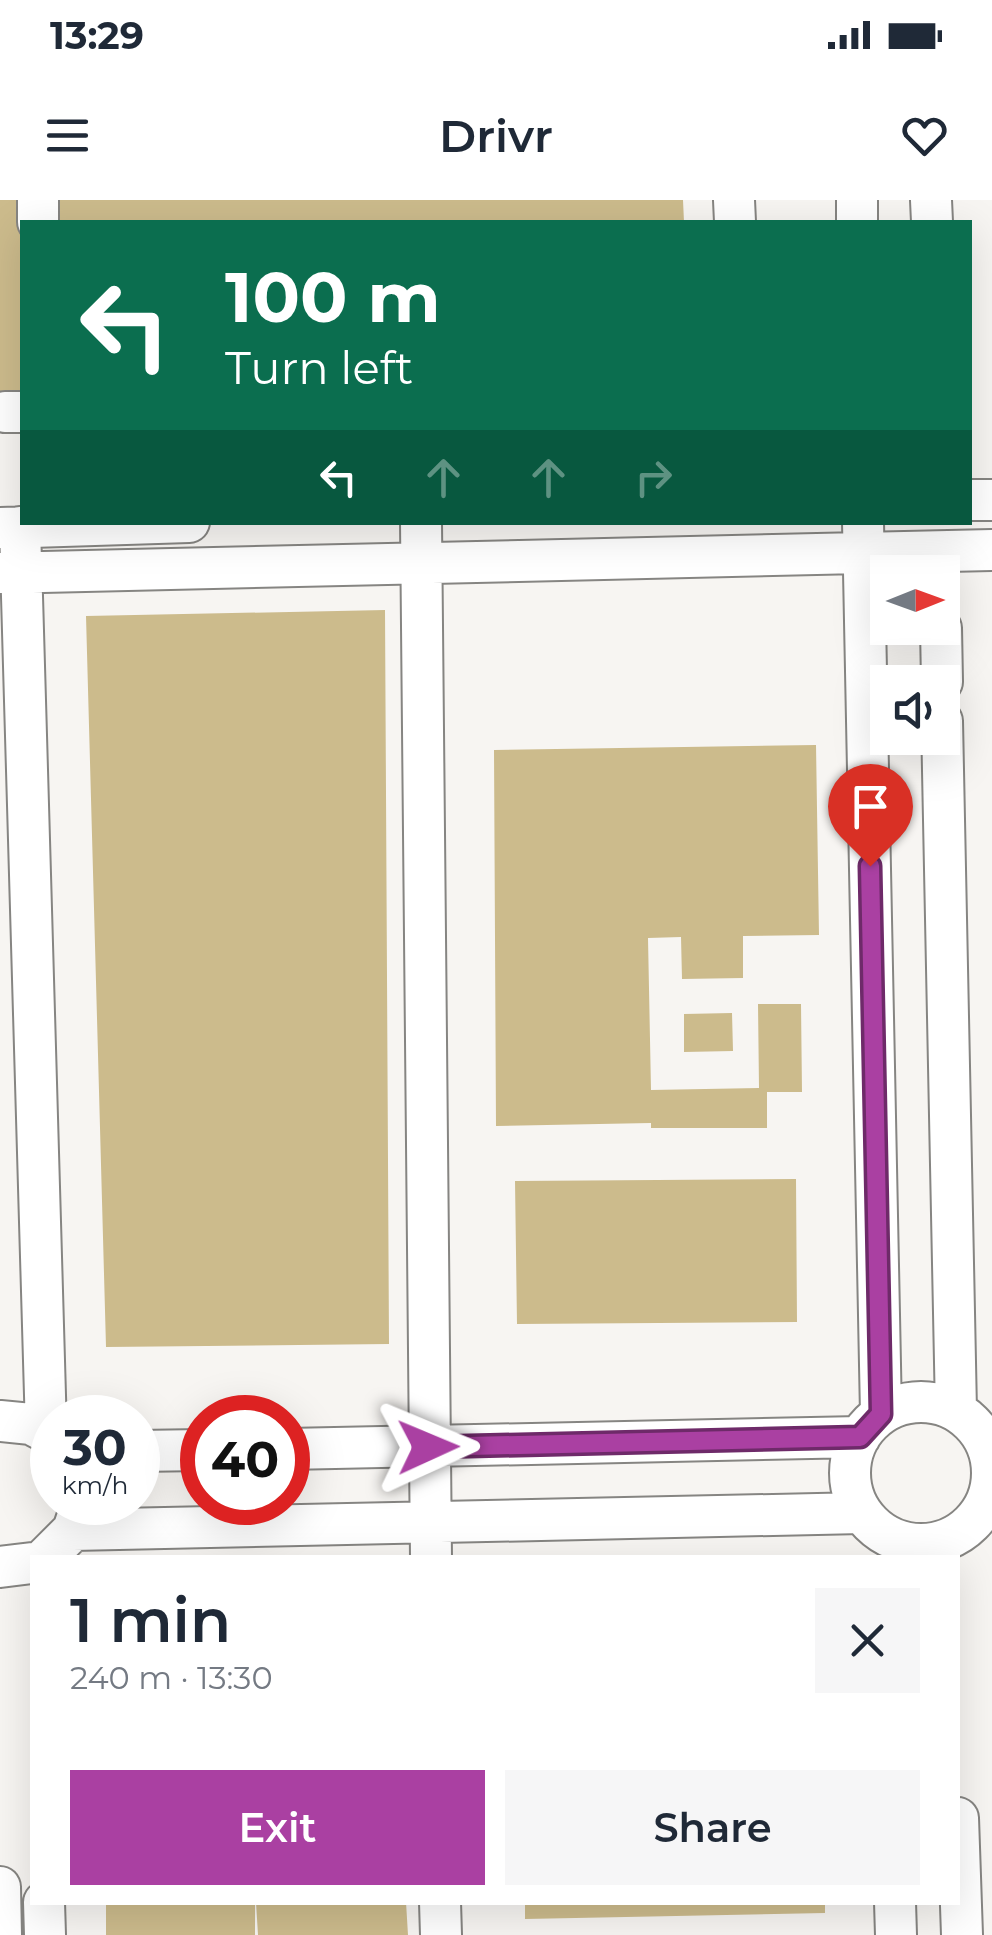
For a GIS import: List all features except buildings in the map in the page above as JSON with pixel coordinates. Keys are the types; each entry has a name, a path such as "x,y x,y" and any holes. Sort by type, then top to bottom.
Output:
{"street":[{"path":"47,1395 10,528 100,525"},
{"path":"421,525 430,1540"},
{"path":"11,573 423,566 864,538 939,549 992,550"},
{"path":"864,538 870,1426 851,1483 877,1535"},
{"path":"66,1530 430,1540 877,1535 947,1548 987,1508 992,1478 987,1447 976,1427 944,755"},
{"path":"310,1449 428,1447 870,1426 910,1402 976,1427"},
{"path":"0,1421 30,1428"},
{"path":"0,1567 30,1563"},
{"path":"960,1876 962,1935"},
{"path":"0,1887 2,1935"},
{"path":"44,1905 45,1935"},
{"path":"440,1905 441,1935"},
{"path":"894,1905 896,1935"}],"route":[{"path":"428,1447 860,1437 881,1414 870,866"}]}
